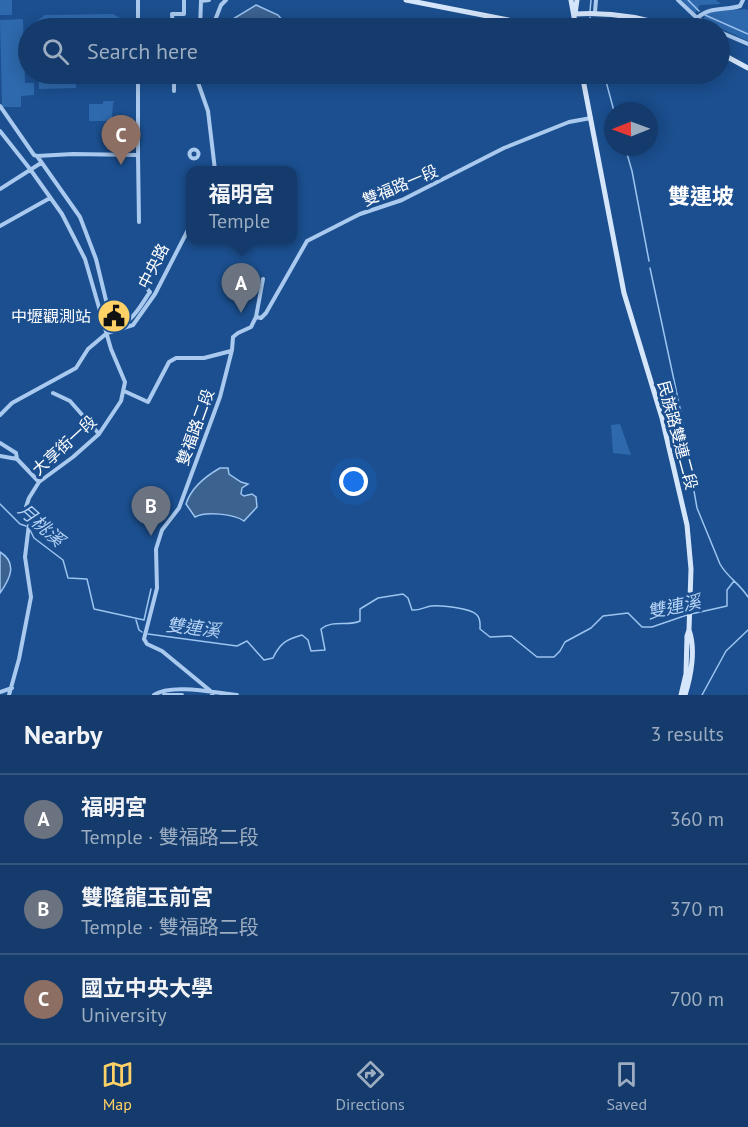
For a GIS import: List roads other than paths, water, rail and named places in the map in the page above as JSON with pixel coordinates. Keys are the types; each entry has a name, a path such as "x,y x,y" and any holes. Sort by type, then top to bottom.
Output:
{"main road":[{"path":"406,0 499,18"},
{"path":"571,0 575,18"},
{"path":"575,14 577,0"},
{"path":"575,14 595,12 638,18"},
{"path":"730,58 748,68"},
{"name":"民族路雙連二段","path":"584,84 624,293 662,418 687,525 690,558 689,630 683,695"}],"street":[{"path":"138,0 138,18"},
{"path":"172,18 172,14 184,14 184,0"},
{"path":"200,18 201,1 209,0"},
{"path":"216,18 221,5 226,0"},
{"path":"595,12 596,0"},
{"path":"678,0 697,18 714,8 740,6 743,0"},
{"path":"730,36 748,44"},
{"path":"138,84 138,222"},
{"path":"174,84 174,91"},
{"path":"199,84 208,111 214,166"},
{"path":"0,106 34,155 138,155"},
{"name":"雙福路一段","path":"256,317 261,318 266,314 307,241 360,214 402,200 504,148 569,122 591,118"},
{"path":"0,131 62,214 85,259 111,349 122,371 125,382 124,391 148,402 169,362 176,358 204,358 232,350"},
{"path":"38,156 81,217 96,259 111,321 119,324 129,320 150,292 144,285"},
{"path":"0,189 41,163"},
{"path":"0,226 50,198"},
{"name":"中央路","path":"107,333 134,325 155,294 186,234"},
{"path":"256,317 263,279"},
{"name":"雙福路二段","path":"212,694 162,651 147,644 144,639 157,588 154,558 162,530 179,508 220,397 234,337 251,327 256,317"},
{"path":"0,415 12,403 75,368 89,347 107,333"},
{"name":"大享街一段","path":"12,688 31,597 26,557 29,524 27,504 39,482 99,434 124,391"},
{"path":"53,393 70,401 99,434"},
{"path":"0,443 16,453 17,459 39,482"},
{"path":"0,456 17,459"},
{"path":"0,692 12,688"},
{"path":"9,695 12,688"},
{"path":"154,695 167,689 237,695"},
{"path":"164,695 182,695"}],"waterway":[{"path":"590,11 591,0"},
{"path":"688,0 699,11"},
{"path":"705,15 712,18"},
{"path":"730,26 748,34"},
{"path":"607,84 612,102"},
{"path":"628,156 649,261"},
{"path":"650,268 681,413"},
{"path":"682,419 693,485"},
{"path":"694,491 697,508 720,564 748,597"},
{"name":"月桃溪","path":"0,504 20,524 26,526"},
{"name":"月桃溪","path":"30,530 34,538 63,560 68,578 87,579 94,609 144,620 151,589"},
{"name":"雙連溪","path":"691,614 727,606 727,590 734,581"},
{"name":"雙連溪","path":"148,634 237,646 247,641 264,660 273,658 284,642 302,635 308,640 311,651 325,650 321,629 330,624 360,621 360,609 378,598 403,594 408,598 412,610 428,606 469,610 478,617 480,629 490,637 511,636 537,657 554,657 565,642 591,628 603,616 628,613 642,627 652,627 687,615"},
{"name":"雙連溪","path":"136,620 142,632"},
{"path":"702,695 726,651 748,630"}],"place":[{"name":"國立中央大學","path":"121,165"},
{"name":"福明宮","path":"241,313"},
{"name":"中壢觀測站","path":"114,316"},
{"name":"雙隆龍玉前宮","path":"151,536"}],"district":[{"name":"雙連坡","path":"701,196"}]}
